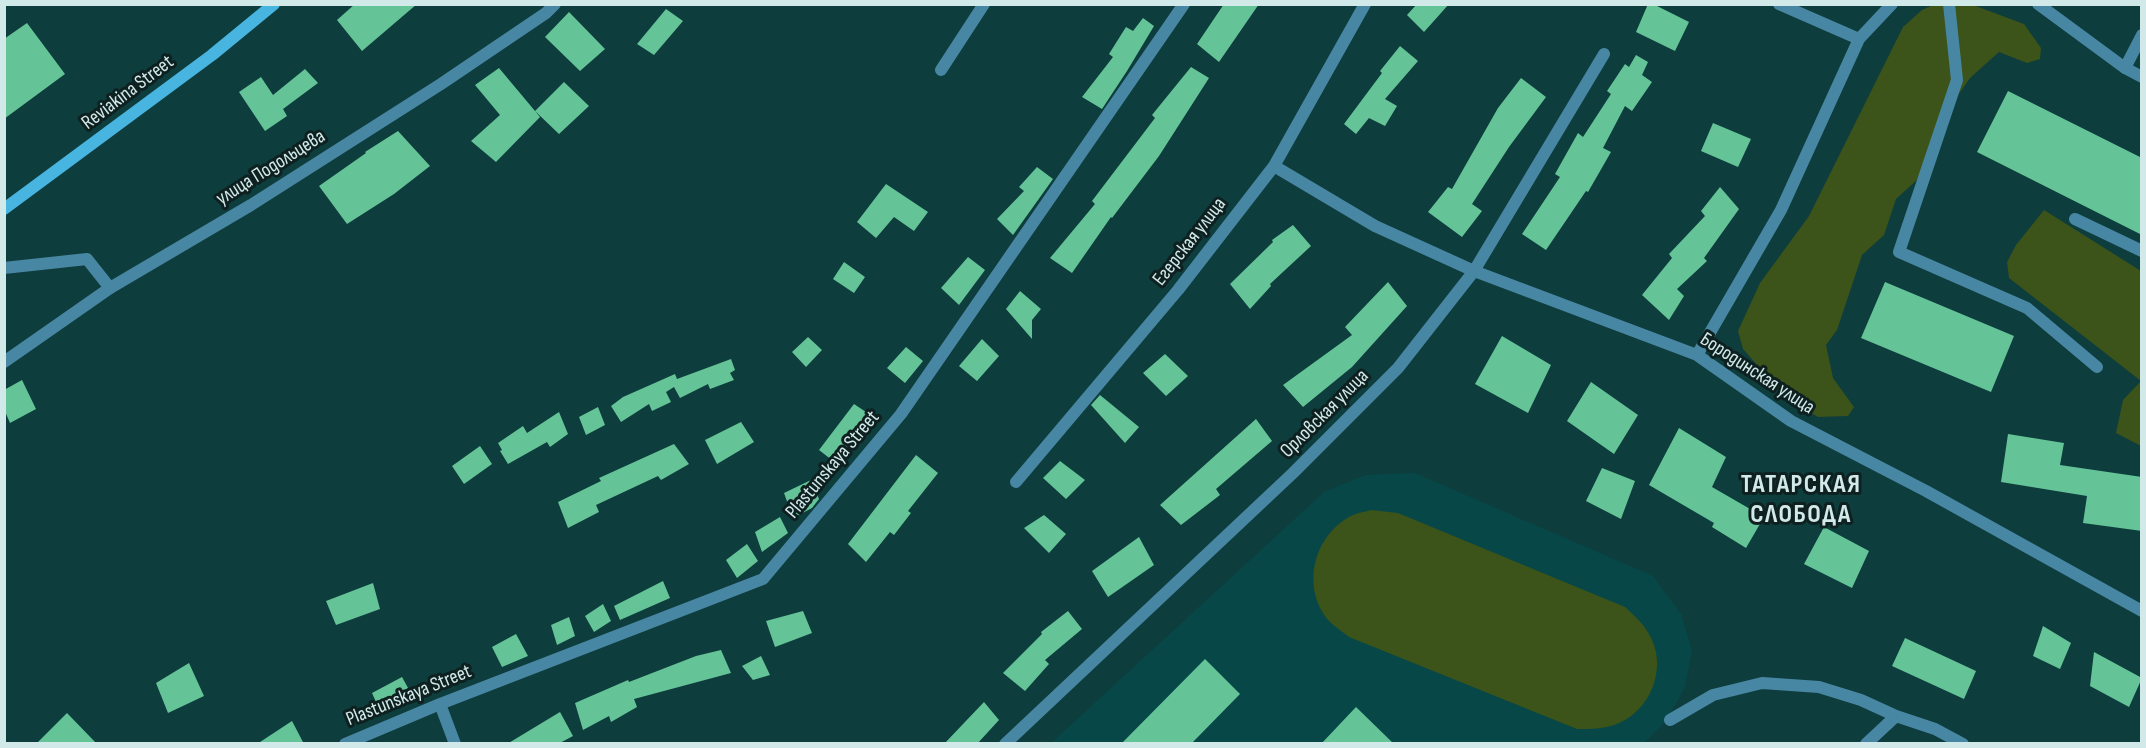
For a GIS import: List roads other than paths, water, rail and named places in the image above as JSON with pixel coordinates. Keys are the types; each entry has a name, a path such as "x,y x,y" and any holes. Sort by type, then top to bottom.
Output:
{"main road":[{"name":"Reviakina Street","path":"4,209 212,55 274,4"}],"street":[{"name":"улица Подольцева","path":"4,362 110,288 251,204 441,84 546,13 555,4"},
{"path":"941,70 984,4"},
{"name":"Plastunskaya Street","path":"345,744 440,704 763,579 901,414 1184,4"},
{"name":"Егерская улица","path":"1016,482 1178,290 1274,166 1365,4"},
{"path":"1779,4 1859,39"},
{"path":"1697,355 1781,210 1859,39 1892,4"},
{"path":"1949,4 1957,80 1899,252 2027,308 2097,367"},
{"path":"2038,4 2125,68 2142,77"},
{"path":"2125,68 2142,35"},
{"name":"Орловская улица","path":"1005,744 1293,473 1398,368 1474,271 1604,54"},
{"name":"Бородинская улица","path":"1274,166 1375,226 1474,271 1697,355 1791,421 1926,491 2142,610"},
{"path":"2075,219 2142,251"},
{"path":"4,268 87,259 110,288"},
{"path":"1670,720 1713,695 1762,683 1819,687 1861,700 1896,716 1935,729 1963,744"},
{"path":"440,704 455,744"},
{"path":"1866,744 1896,716"}],"district":[{"name":"ТАТАРСКАЯ СЛОБОДА","path":"1801,500"}]}
